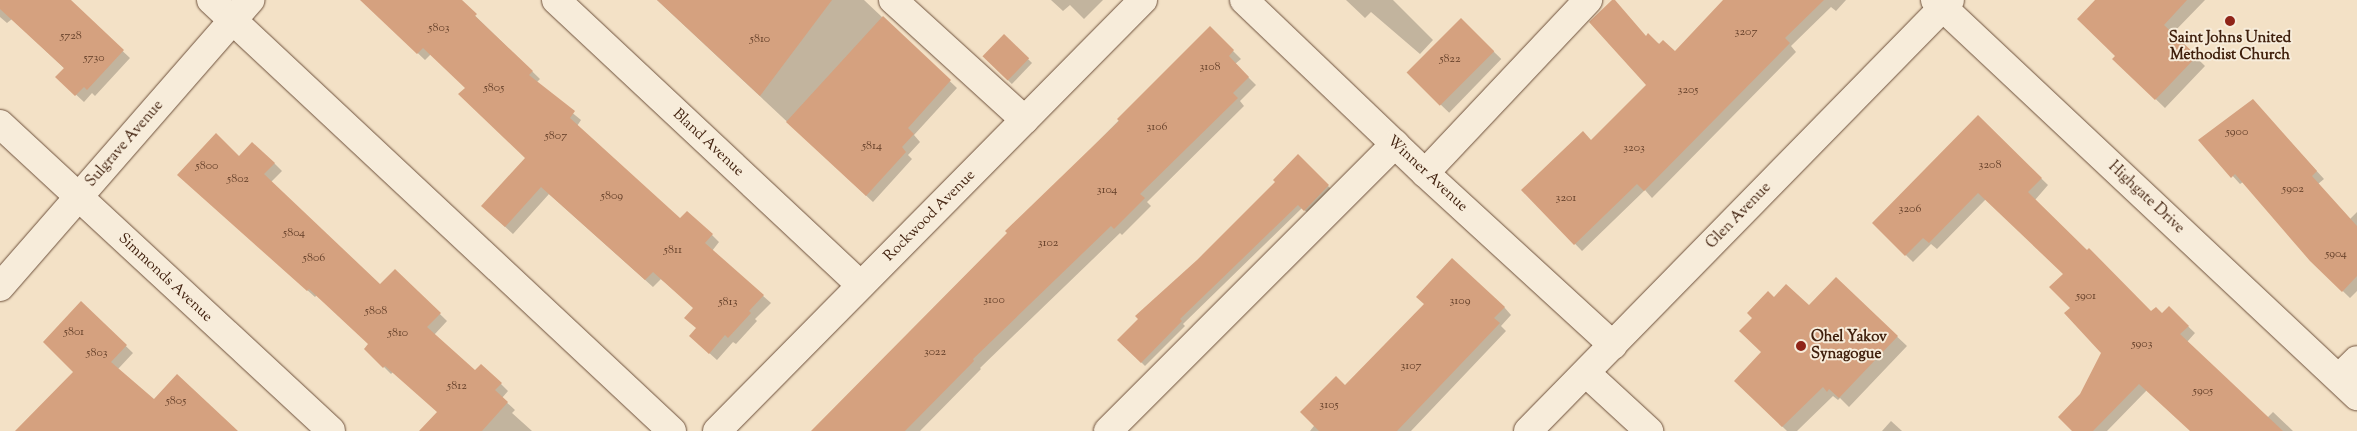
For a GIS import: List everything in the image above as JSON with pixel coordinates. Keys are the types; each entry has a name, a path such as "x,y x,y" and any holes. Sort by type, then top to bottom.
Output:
{"street":[{"path":"211,0 241,10 672,431"},
{"name":"Bland Avenue","path":"556,0 861,285"},
{"path":"893,0 1025,120"},
{"name":"Rockwood Avenue","path":"716,431 1143,0"},
{"name":"Winner Avenue","path":"1244,0 1425,173 1613,345"},
{"path":"1425,173 1585,1"},
{"name":"Glen Avenue","path":"1528,431 1942,2"},
{"name":"Highgate Drive","path":"1942,2 2351,378"},
{"name":"Sulgrave Avenue","path":"0,287 241,10"},
{"name":"Simmonds Avenue","path":"0,124 331,431"},
{"path":"1108,431 1394,144"},
{"path":"1586,373 1649,431"}],"building":[{"path":"0,0 71,0 124,50 87,90 84,87 75,96 55,77 64,68 0,9"},
{"path":"360,0 462,0 477,14 475,16 533,71 529,75 575,111 570,118 680,218 687,211 713,234 705,243 764,295 749,311 751,313 728,338 725,335 709,354 689,336 696,328 684,318 693,308 653,272 645,280 541,187 505,227 481,206 525,158 458,94 465,88 423,48 417,54"},
{"path":"657,0 832,0 760,96"},
{"path":"1612,0 1615,0 1646,36 1648,33 1659,44 1663,40 1675,51 1723,0 1824,0 1785,38 1790,43 1644,191 1637,184 1574,245 1521,190 1583,131 1591,140 1646,85 1589,22"},
{"path":"2095,0 2187,0 2164,25 2197,56 2155,100 2112,59 2115,56 2077,19"},
{"path":"883,16 951,80 908,128 914,134 902,147 906,152 866,196 786,122"},
{"path":"1461,18 1494,51 1440,106 1407,72"},
{"path":"1210,26 1234,50 1229,56 1249,77 1233,93 1238,98 1140,194 1145,198 1114,229 1111,226 973,359 974,361 905,431 811,431 1007,233 1005,231 1119,121 1117,119"},
{"path":"1004,34 1029,58 1008,81 982,56"},
{"path":"2253,99 2317,171 2312,176 2357,226 2357,276 2342,292 2310,261 2235,174 2231,178 2198,140"},
{"path":"1978,115 2042,178 2028,192 2087,250 2089,248 2151,311 2156,307 2162,313 2169,306 2189,326 2180,334 2283,431 2190,431 2139,384 2093,431 2072,431 2058,417 2080,394 2101,353 2064,313 2070,308 2049,287 2063,274 1978,193 1929,243 1923,238 1905,256 1872,223"},
{"path":"216,133 239,156 252,142 275,163 264,174 380,284 395,269 441,313 427,327 475,370 481,364 502,383 495,390 508,402 482,431 419,431 437,412 385,366 383,368 364,349 368,344 309,289 307,291 177,175"},
{"path":"1298,154 1329,185 1304,211 1298,205 1180,319 1182,321 1141,363 1117,340 1138,319 1135,316 1197,260 1275,182 1273,180"},
{"path":"1452,258 1505,307 1494,318 1500,323 1397,431 1319,431 1300,412 1336,376 1345,385 1424,304 1416,297"},
{"path":"1836,277 1898,336 1839,398 1829,389 1827,392 1823,387 1782,427 1734,381 1761,352 1739,331 1752,318 1747,313 1768,291 1774,297 1786,284 1809,305"},
{"path":"81,301 127,345 111,362 154,399 177,374 238,431 15,431 73,372 43,342"}],"place":[{"name":"Saint Johns United Methodist Church","path":"2230,21"},
{"name":"Ohel Yakov Synagogue","path":"1801,346"}]}
